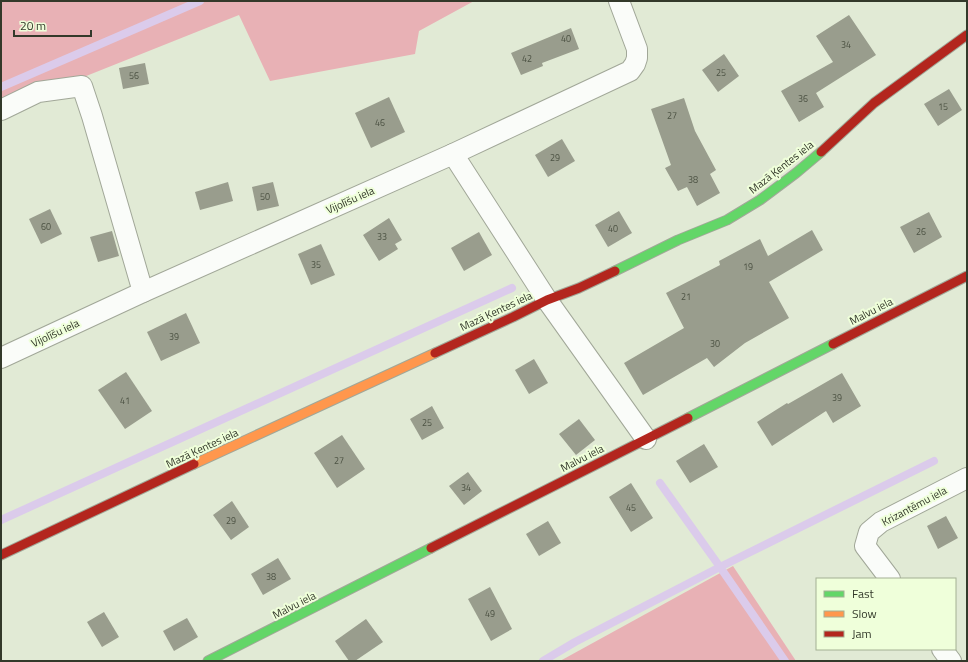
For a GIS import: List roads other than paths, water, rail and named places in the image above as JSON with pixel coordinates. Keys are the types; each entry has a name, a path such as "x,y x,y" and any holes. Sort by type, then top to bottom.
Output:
{"street":[{"name":"Vijolīšu iela","path":"1,358 143,292 453,154 630,70 635,64 637,58 637,49 618,1"},
{"name":"Mazā Ķentes iela","path":"1,556 547,300 579,288 678,240 727,220 760,200 802,168 874,103 967,35"},
{"path":"1,110 38,92 82,86 143,292"},
{"path":"453,154 547,300 646,439"},
{"name":"Malvu iela","path":"208,661 967,276"},
{"name":"Krizantēmu iela","path":"889,578 866,546 869,532 881,522 967,478"},
{"path":"943,650 951,661"}],"waterway":[{"path":"1,87 200,1"},
{"path":"1,520 512,288"},
{"path":"660,483 720,567 934,461"},
{"path":"543,661 575,642 720,567 785,661"}]}
